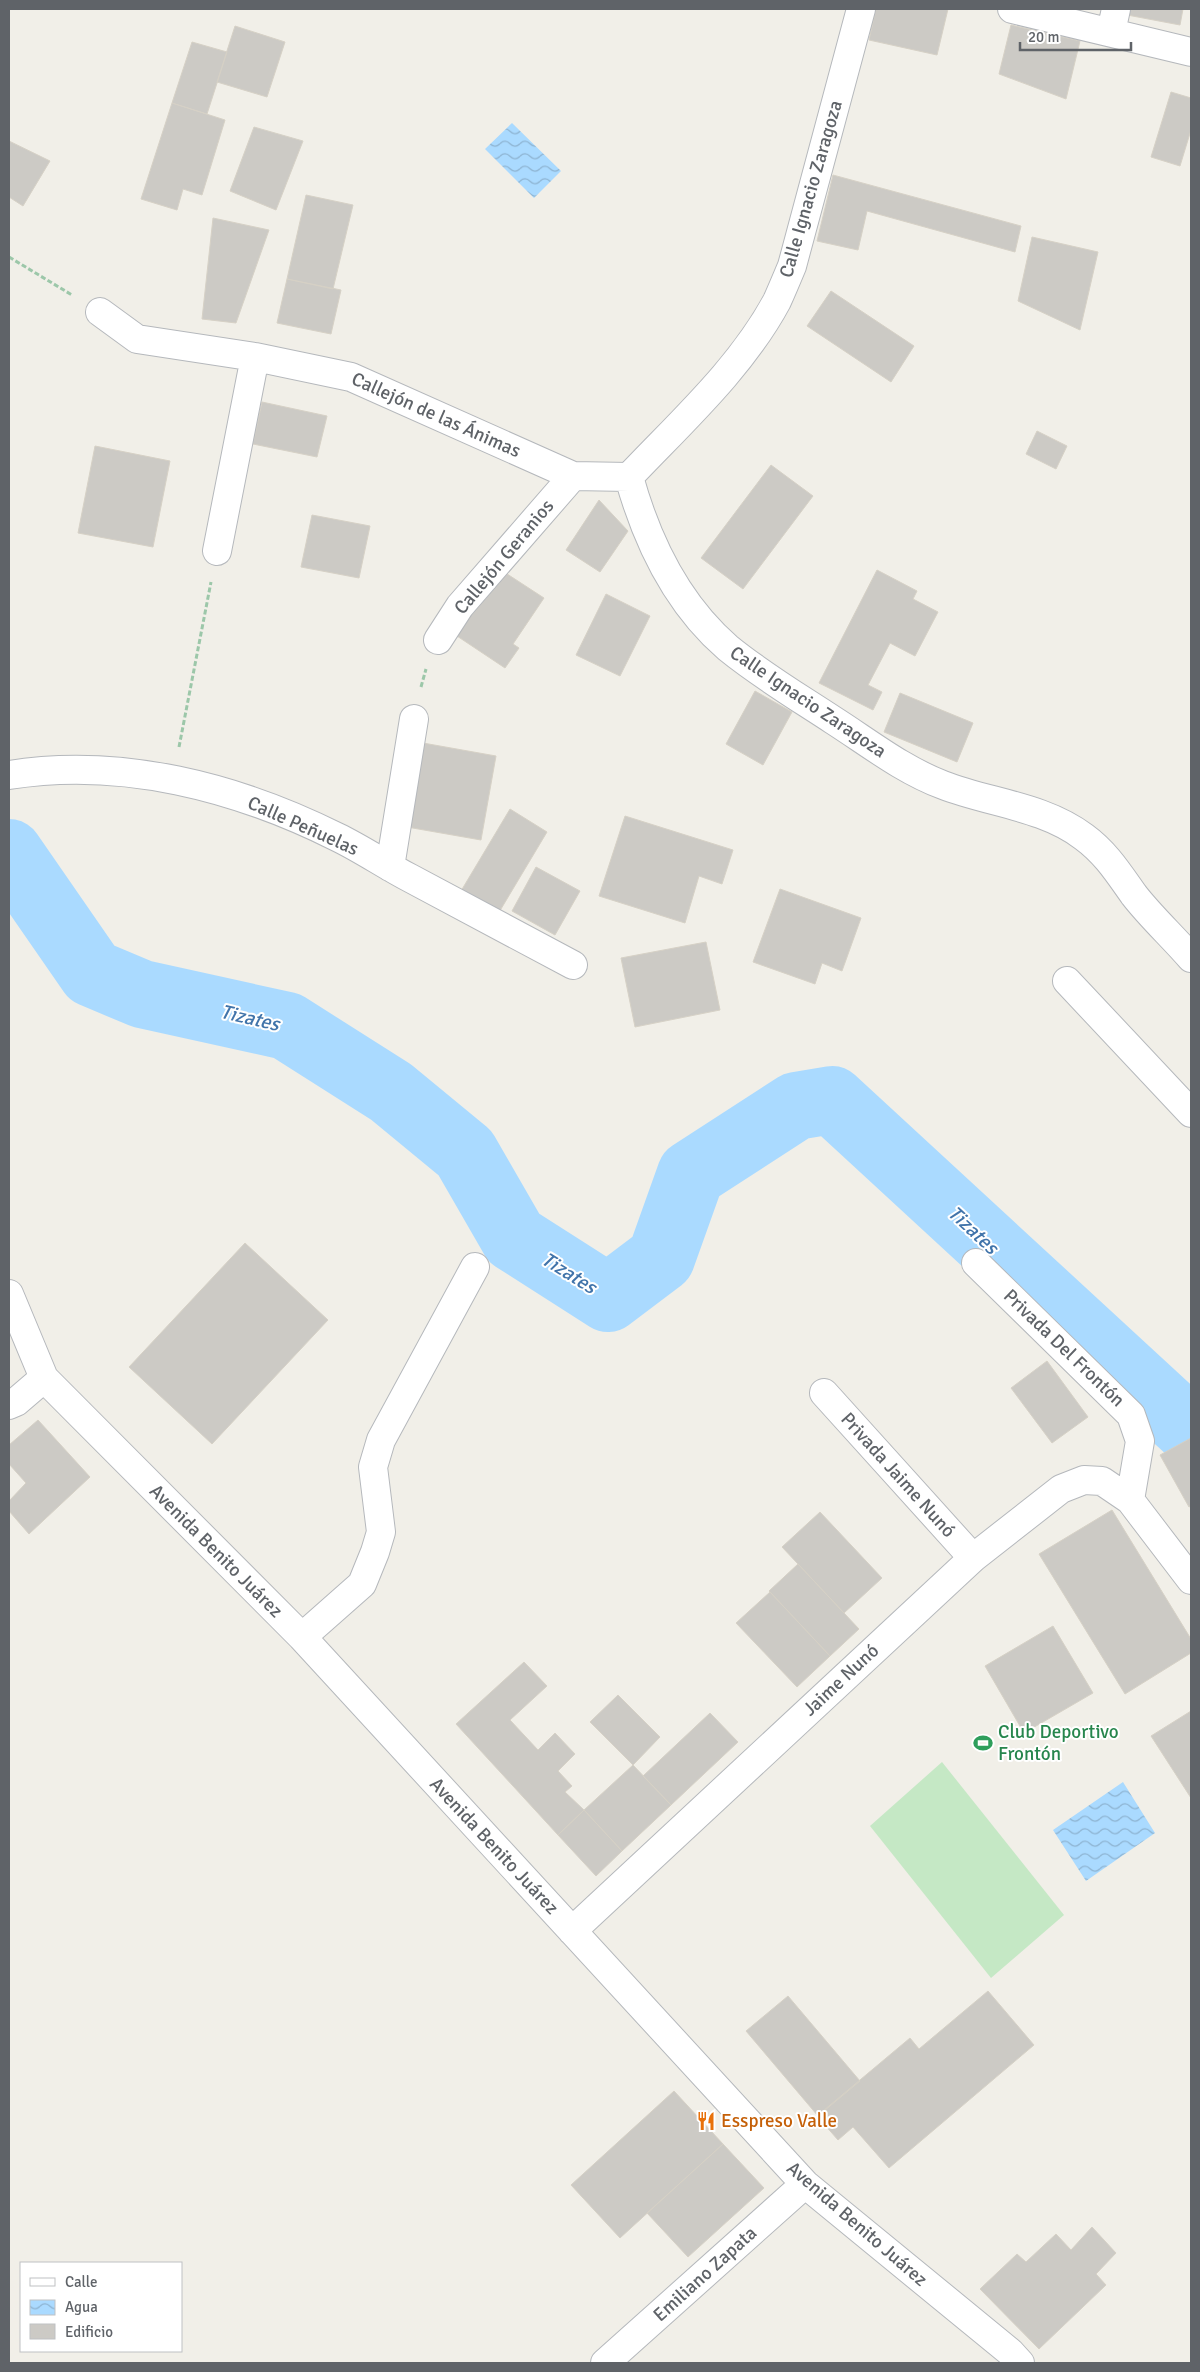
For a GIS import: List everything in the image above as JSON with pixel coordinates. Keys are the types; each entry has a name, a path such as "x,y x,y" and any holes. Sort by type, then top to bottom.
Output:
{"street":[{"name":"Calle Ignacio Zaragoza","path":"861,9 792,266 777,301 757,333 733,365 629,477 644,525 665,571 704,624 727,647 753,667 916,774 976,797 1036,813 1061,823 1084,836 1115,867 1135,895 1191,958"},
{"path":"1012,9 1113,20 1191,52"},
{"name":"Callejón de las Ánimas","path":"100,312 137,339 255,356 351,377 574,476 629,477"},
{"path":"217,551 255,356"},
{"name":"Callejón Geranios","path":"438,640 460,606 574,476"},
{"path":"390,867 414,719"},
{"name":"Calle Peñuelas","path":"9,775 38,771 82,769 127,772 172,780 228,794 283,813 338,837 573,965"},
{"path":"1067,981 1191,1113"},
{"name":"Privada Del Frontón","path":"976,1262 1131,1416 1140,1441 1130,1500"},
{"path":"302,1636 362,1584 381,1532 373,1467 380,1440 475,1267"},
{"name":"Avenida Benito Juárez","path":"9,1294 44,1378 302,1636 805,2184 1002,2346 1020,2363"},
{"path":"9,1405 16,1402 44,1378"},
{"name":"Privada Jaime Nunó","path":"824,1393 973,1558"},
{"name":"Jaime Nunó","path":"572,1931 973,1558 1061,1490 1084,1480 1102,1481 1130,1500 1191,1580"},
{"name":"Emiliano Zapata","path":"605,2363 805,2184"}],"path":[{"path":"9,257 100,312"},
{"path":"172,780 217,551"},
{"path":"414,719 424,673 438,640"}],"green space":[{"path":"942,1762 1064,1915 991,1978 870,1826"}],"water":[{"path":"512,123 561,171 534,198 485,149"},
{"path":"1123,1782 1155,1833 1086,1881 1053,1830"}],"building":[{"path":"876,9 948,9 937,55 869,40"},
{"path":"1123,9 1183,9 1180,25 1122,14"},
{"path":"1011,25 1080,41 1066,99 999,74"},
{"path":"235,26 285,42 267,97 217,82"},
{"path":"192,42 227,52 207,114 172,103"},
{"path":"1171,92 1191,98 1191,130 1180,166 1151,157"},
{"path":"172,103 225,120 202,195 183,189 177,210 141,199"},
{"path":"254,127 303,141 276,210 230,191"},
{"path":"9,141 50,161 23,206 9,197"},
{"path":"833,175 1021,226 1015,252 867,211 858,250 817,241"},
{"path":"306,195 353,205 333,289 287,279"},
{"path":"213,218 269,230 236,323 202,319"},
{"path":"1032,237 1098,252 1080,330 1018,301"},
{"path":"287,279 341,290 331,334 277,323"},
{"path":"831,291 914,346 891,382 807,326"},
{"path":"262,402 327,416 317,457 253,444"},
{"path":"1037,431 1067,446 1056,469 1026,454"},
{"path":"95,446 170,461 153,547 78,533"},
{"path":"771,465 813,496 743,589 701,558"},
{"path":"599,500 628,531 600,572 566,550"},
{"path":"312,515 370,526 359,578 301,567"},
{"path":"501,570 544,598 513,644 519,648 505,668 457,636"},
{"path":"877,570 917,591 913,599 938,612 915,656 890,643 868,685 882,692 873,710 819,683"},
{"path":"606,594 650,616 620,676 576,655"},
{"path":"755,691 792,712 763,765 726,744"},
{"path":"900,693 973,723 957,762 884,732"},
{"path":"423,743 496,756 481,840 407,827"},
{"path":"510,809 547,832 495,919 458,896"},
{"path":"625,816 733,850 722,884 699,876 685,923 599,896"},
{"path":"536,867 580,891 555,935 512,911"},
{"path":"780,889 861,918 842,971 822,963 815,984 753,962"},
{"path":"706,942 720,1010 635,1027 621,958"},
{"path":"245,1243 328,1320 212,1444 129,1367"},
{"path":"1047,1361 1088,1417 1052,1443 1011,1388"},
{"path":"38,1420 90,1477 29,1534 9,1511 9,1501 26,1483 9,1464 9,1445"},
{"path":"1191,1438 1191,1506 1189,1507 1160,1455"},
{"path":"1112,1510 1191,1639 1191,1653 1125,1694 1039,1554"},
{"path":"820,1512 882,1578 844,1613 782,1547"},
{"path":"798,1564 859,1629 830,1656 769,1591"},
{"path":"770,1592 830,1656 797,1687 736,1623"},
{"path":"1053,1626 1093,1693 1024,1733 985,1666"},
{"path":"524,1662 547,1686 510,1720 538,1750 555,1733 575,1754 558,1771 572,1786 565,1792 584,1810 558,1835 456,1724"},
{"path":"618,1695 660,1737 633,1765 590,1722"},
{"path":"1191,1711 1191,1798 1151,1736"},
{"path":"710,1713 738,1742 671,1805 643,1776"},
{"path":"633,1765 671,1805 622,1851 584,1810"},
{"path":"584,1810 622,1851 596,1876 558,1835"},
{"path":"988,1991 1034,2045 889,2168 853,2127 838,2140 817,2116 910,2038 919,2049"},
{"path":"788,1996 860,2081 818,2116 746,2031"},
{"path":"674,2091 723,2144 620,2238 571,2185"},
{"path":"723,2144 764,2188 688,2257 647,2213"},
{"path":"1092,2227 1116,2253 1096,2274 1106,2285 1039,2349 980,2289 1017,2254 1026,2262 1056,2234 1071,2250"}],"waterway":[{"name":"Tizates","path":"9,853 92,973 142,994 287,1026 391,1092 465,1153 514,1238 608,1298 661,1258 691,1174 796,1106 832,1100 1191,1431"}],"place":[{"name":"Club Deportivo Frontón","path":"983,1743"},
{"name":"Esspreso Valle","path":"706,2121"}]}
